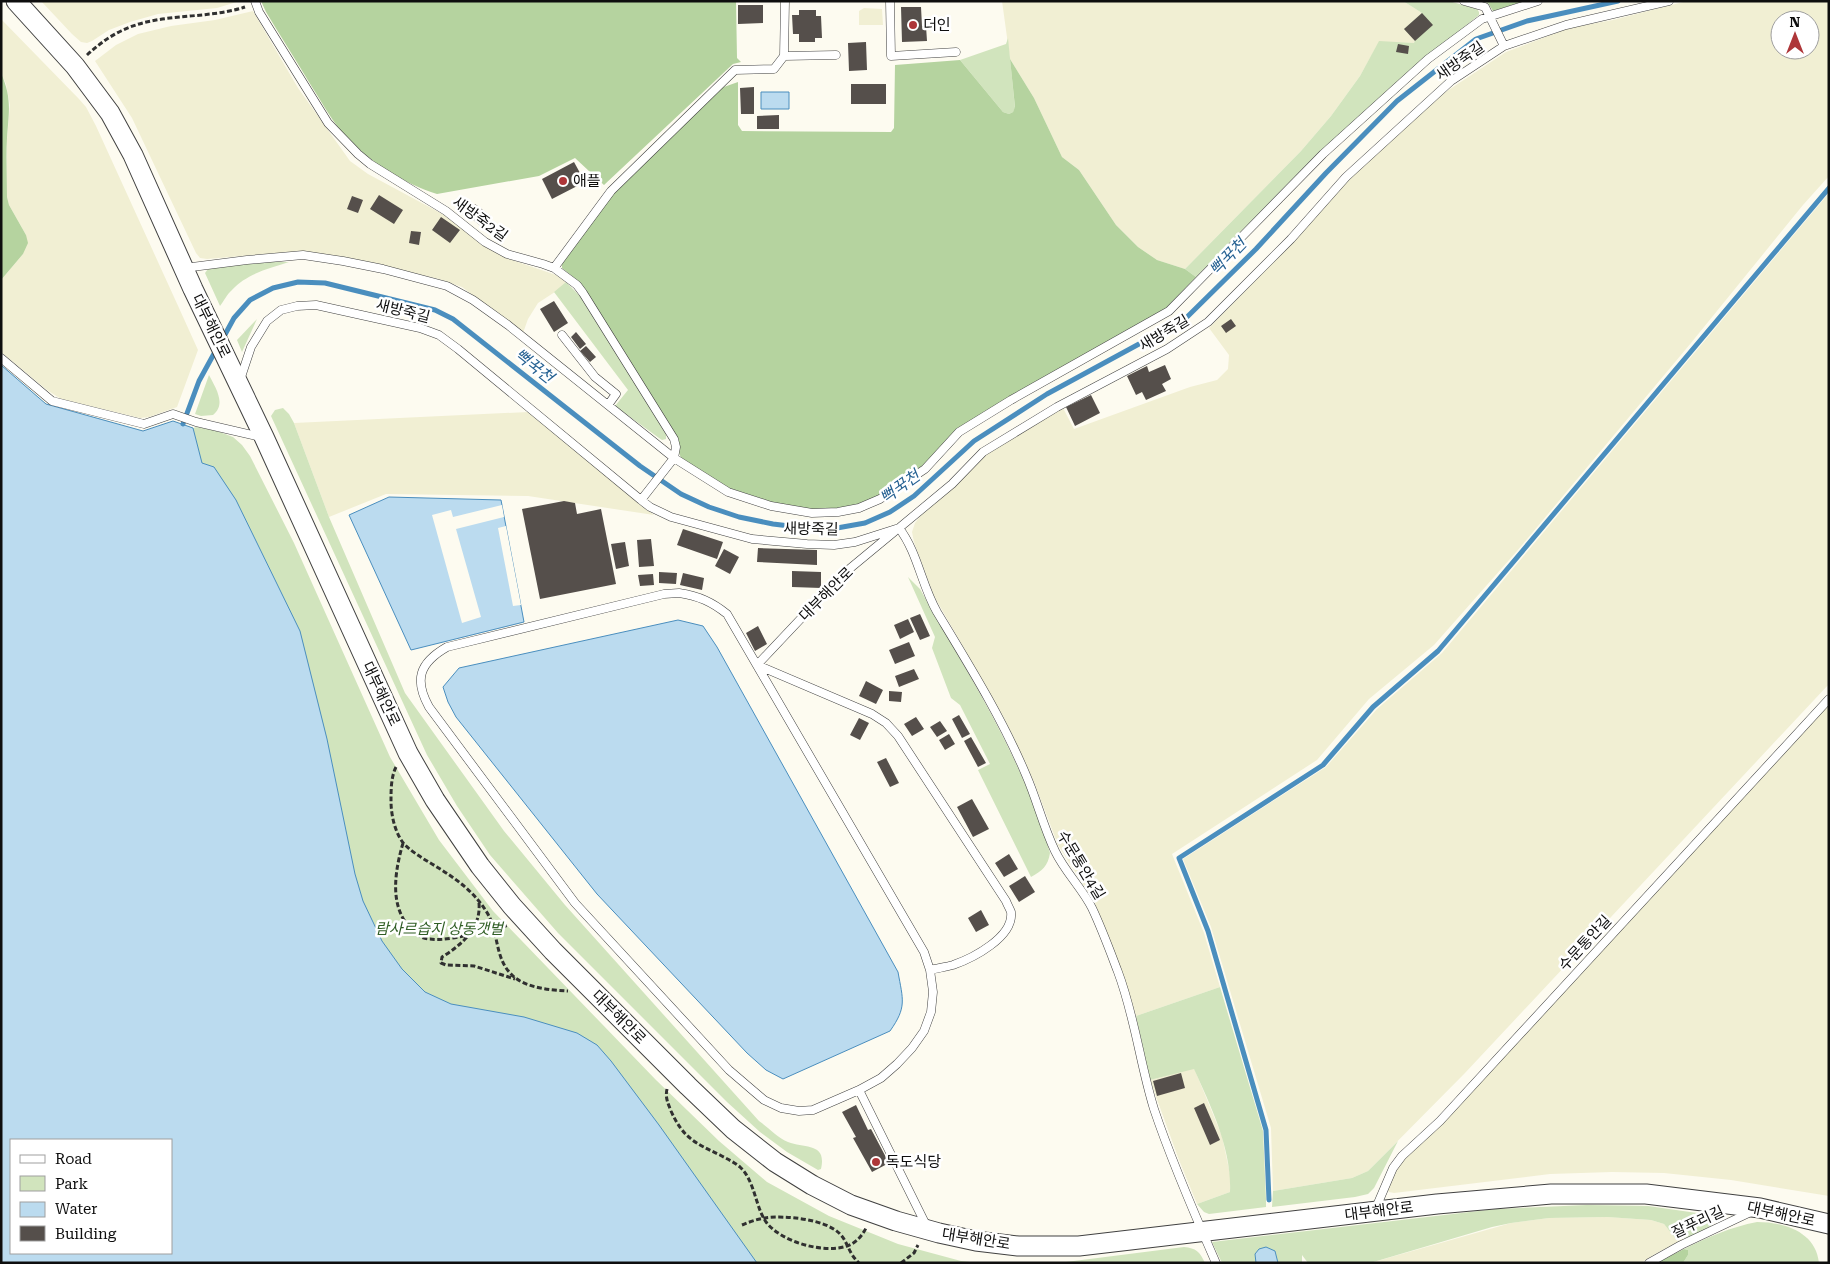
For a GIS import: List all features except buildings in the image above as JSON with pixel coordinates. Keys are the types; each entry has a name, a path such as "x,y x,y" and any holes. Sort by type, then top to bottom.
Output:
{"street":[{"name":"대부해안로","path":"16,1 75,66 110,112 133,155 408,753 435,800 480,866 512,906 553,951 733,1129 775,1162 851,1205 896,1221 924,1236 1018,1246 1079,1246 1437,1204 1551,1194 1646,1194 1760,1208 1829,1224"}],"lane":[{"path":"554,268 611,190 735,70 774,70 784,56 785,1"},
{"path":"890,1 891,56 956,52"},
{"path":"1464,1 1485,7 1491,18"},
{"name":"새방죽길","path":"184,268 303,255 343,260 447,286 473,300 508,325 608,405 672,460 728,492 770,506 812,513 838,512 859,508 880,499 925,469 959,432 1011,400 1169,310 1323,154 1428,59 1482,19 1491,18 1538,1"},
{"name":"새방죽길","path":"235,377 260,330 273,315 288,308 316,305 420,328 439,335 458,349 641,500 650,507 671,517 738,536 774,542 834,545 869,538 899,528 952,484 983,452 1057,408 1167,349 1208,322 1291,239 1346,177 1451,81 1504,46 1566,25 1669,1"},
{"name":"새방죽2길","path":"255,2 264,20 328,123 358,154 376,168 446,210 484,242 507,254 554,268 577,285 674,439 676,447 672,460"},
{"name":"새방죽길","path":"1491,18 1504,46"},
{"path":"784,56 836,55"},
{"path":"562,335 595,377 616,394 608,405"},
{"path":"1,358 52,400 144,424 174,414 196,422 264,438"},
{"path":"641,500 672,460"},
{"name":"대부해안로","path":"757,666 842,576 899,528"},
{"name":"수문통안4길","path":"899,528 911,547 922,580 934,606 1016,752 1055,853 1092,909 1118,973 1130,1010 1154,1108 1202,1232"},
{"path":"680,593 698,596 714,604 727,614 757,666 924,952 930,970 933,992 931,1012 924,1031 897,1064 881,1078 813,1110 799,1111 781,1108 764,1100 730,1070 575,903 429,707 422,694 420,677 426,664 435,654 447,647 664,594 680,593"},
{"path":"757,666 872,714 886,723 898,736 1006,901 1011,912 1009,924 1002,935 990,946 952,965 930,970"},
{"name":"수문통안길","path":"1374,1212 1393,1168 1402,1156 1440,1121 1829,699"},
{"name":"대부해안로","path":"859,1090 924,1236"},
{"name":"잘푸리길","path":"1649,1263 1681,1245 1760,1208"},
{"path":"1202,1232 1216,1263"}],"path":[{"path":"84,57 101,42 122,30 147,22 220,13 255,2"},
{"path":"397,764 393,778 391,807 393,820 404,843 416,854 457,880 479,902 486,911 495,930 500,955 505,966 511,975 518,980"},
{"path":"404,843 395,891 398,908 406,924 414,932 429,939 469,935"},
{"path":"479,902 478,920 469,935 458,947 442,957 442,964 474,966 546,989 570,991"},
{"path":"495,930 511,923"},
{"path":"668,1084 667,1102 680,1129 689,1139 731,1160 740,1167 752,1186 764,1218 770,1226 788,1239 821,1247 837,1248 855,1242 868,1225"},
{"path":"742,1224 764,1218 793,1218 828,1226 840,1234 851,1256 859,1263"},
{"path":"901,1263 914,1254 924,1236"}],"shaded area":[{"path":"41,1 240,1 217,8 158,14 109,30 87,43 81,42 72,34"},
{"path":"1002,1 1403,1 1422,13 1414,43 1379,42 1360,76 1331,116 1301,151 1185,269 1157,260 1138,247 1116,225 1079,170 1062,157 1034,98 1010,59"},
{"path":"1687,1 1829,1 1829,176 1517,551 1434,645 1369,699 1317,760 1172,854 1204,933 1220,987 1136,1016 1095,903 1058,845 1034,782 1004,718 934,596 914,542 912,532 915,523 922,514 956,485 985,455 1063,408 1074,429 1190,387 1217,380 1228,369 1229,355 1209,328 1295,240 1348,179 1444,93 1506,52 1569,28 1613,20"},
{"path":"864,8 882,9 883,25 859,25 859,11"},
{"path":"253,11 298,88 350,161 368,174 446,216 484,246 509,259 556,275 566,282 561,288 538,303 528,319 523,333 462,287 405,271 344,257 302,251 200,258 132,118 95,61 116,45 138,34"},
{"path":"1,19 86,107 179,308 198,350 177,407 149,417 140,418 61,399 47,390 1,352 1,280 23,254 26,235 9,205 7,197 7,139 10,105 6,84 1,73"},
{"path":"1829,193 1829,684 1465,1073 1368,1171 1352,1178 1273,1191 1271,1128 1211,927 1183,859 1326,767 1377,709 1442,653"},
{"path":"528,412 654,515 528,496 386,494 329,517 294,423"},
{"path":"1829,703 1829,1196 1731,1180 1664,1173 1612,1172 1550,1174 1394,1193 1389,1192 1387,1189 1398,1166"},
{"path":"1194,1068 1222,1136 1231,1179 1230,1192 1197,1204 1150,1080"},
{"path":"1607,1217 1651,1220 1664,1224 1675,1238 1684,1239 1641,1263 1370,1263 1511,1223 1549,1218"}],"green space":[{"path":"261,1 736,1 737,58 741,62 733,64 604,185 575,158 539,176 437,194 401,178 377,164 347,138 324,107"},
{"path":"1403,1 1449,1 1477,9 1479,15 1425,58 1317,154 1196,277 1185,269 1301,151 1331,116 1360,76 1379,41 1414,43 1415,40 1404,29 1422,13"},
{"path":"1481,1 1525,1 1493,11 1488,3"},
{"path":"1008,38 1015,108 1009,114 1003,112 960,60 1006,44"},
{"path":"1010,59 1034,98 1062,157 1079,170 1116,225 1138,247 1157,260 1185,269 1196,277 1166,308 955,431 922,467 880,496 858,506 838,510 812,510 772,502 729,488 682,459 676,436 586,291 578,281 562,268 562,262 611,195 721,88 738,82 738,125 742,131 891,132 894,128 895,65 960,60 1003,112 1009,114 1013,112 1015,107"},
{"path":"1,73 7,90 9,105 7,197 9,205 26,235 28,243 23,254 1,280"},
{"path":"270,262 289,262 259,272 244,280 230,292 220,306 205,273 208,269"},
{"path":"566,282 580,296 666,432 666,439 662,440 615,406 628,390 554,292"},
{"path":"257,319 242,352 237,340"},
{"name":"람사르습지 상동갯벌","path":"1,365 46,404 143,431 173,421 193,428 217,431 233,437 242,445 250,456 294,543 390,757 439,840 493,911 656,1080 719,1141 767,1182 829,1216 898,1244 961,1261 978,1263 679,1263 1,948"},
{"path":"209,375 217,390 219,406 213,415 201,416 195,414"},
{"path":"283,408 294,423 329,517 405,693 504,831 565,905 759,1121 784,1140 818,1150 822,1160 821,1169 818,1170 787,1152 760,1132 727,1102 558,933 490,855 457,806 427,755 271,416 275,410"},
{"path":"908,577 920,589 993,717 1010,750 1039,818 1050,853 1044,868 1031,877 978,770 990,764 960,705 951,698 932,648 935,637"},
{"path":"1220,987 1263,1131 1266,1207 1209,1214 1204,1212 1197,1204 1230,1192 1228,1160 1219,1129 1194,1069 1150,1080 1136,1016"},
{"path":"1398,1141 1374,1188 1368,1194 1272,1207 1273,1191 1352,1178 1368,1171"},
{"path":"1587,1205 1648,1206 1711,1215 1712,1225 1695,1235 1675,1238 1664,1224 1651,1220 1607,1217 1549,1218 1492,1227 1370,1263 1308,1263 1302,1255 1302,1263 1278,1263 1275,1251 1255,1254 1256,1263 1222,1263 1212,1242 1496,1209"},
{"path":"1757,1222 1778,1224 1805,1236 1817,1252 1819,1263 1683,1263 1688,1255 1688,1250 1684,1249 1720,1233"},
{"path":"1184,1247 1197,1251 1205,1263 1033,1263 1066,1262"},
{"path":"1684,1249 1688,1250 1688,1255 1683,1263 1656,1263"}],"water":[{"path":"761,92 789,92 789,109 761,109"},
{"path":"1,365 46,404 143,431 173,421 193,428 202,463 214,467 236,500 300,631 327,739 355,874 363,901 382,941 402,969 425,992 451,1004 524,1017 577,1033 597,1045 659,1125 757,1263 1,1263"},
{"path":"389,497 501,500 524,622 411,650 349,515"},
{"path":"678,620 703,626 717,647 898,972 902,1003 899,1016 890,1031 783,1079 766,1070 747,1053 597,894 456,717 443,687 459,668"},
{"path":"1266,1247 1275,1251 1278,1263 1256,1263 1255,1254 1259,1249"}],"pier":[{"path":"502,505 504,517 456,529 481,617 462,623 432,515 451,510 453,517"},
{"path":"506,526 521,605 513,606 498,528"}],"waterway":[{"name":"뻑꾹천","path":"222,340 234,318 250,300 273,288 298,282 325,283 435,310 453,319 640,466 681,494 709,507 739,517 773,524 806,528 837,528 865,523 890,512 914,496 974,441 1047,394 1185,319 1256,249 1326,173 1397,101 1476,39 1527,21 1618,1"},
{"path":"1269,1200 1266,1130 1208,931 1179,858 1323,765 1373,707 1438,651 1829,188"},
{"name":"뻑꾹천","path":"183,424 199,381 216,350"}],"place":[{"name":"더인","path":"913,25"},
{"name":"애플","path":"563,181"},
{"name":"독도식당","path":"876,1162"}]}
